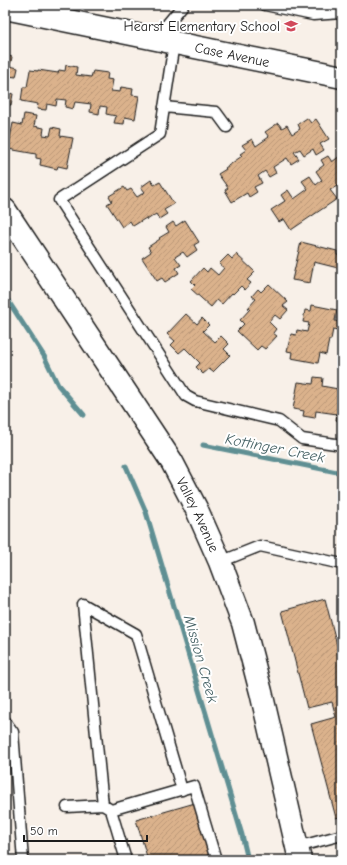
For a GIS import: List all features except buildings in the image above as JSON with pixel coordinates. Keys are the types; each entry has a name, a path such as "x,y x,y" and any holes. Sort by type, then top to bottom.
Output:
{"street":[{"name":"Case Avenue","path":"5,8 342,77"},
{"name":"Valley Avenue","path":"5,210 172,462 197,510 220,562 247,639 261,692 298,853"}],"lane":[{"path":"183,5 165,41 164,107 160,134 59,200 186,396 195,401 279,421 302,438 342,445"},
{"path":"265,5 313,15 342,13"},
{"path":"164,107 216,112 227,127"},
{"path":"220,562 260,546 342,564"},
{"path":"126,860 107,808 84,604 136,634 182,790"},
{"path":"5,722 13,732 23,860"},
{"path":"67,807 107,808 194,786 216,860"},
{"path":"298,853 342,835"}],"waterway":[{"path":"5,296 44,356 58,385 84,415"},
{"name":"Kottinger Creek","path":"203,445 342,473"},
{"name":"Mission Creek","path":"126,466 146,512 242,835 248,860"}],"place":[{"name":"Hearst Elementary School","path":"291,26"}]}
